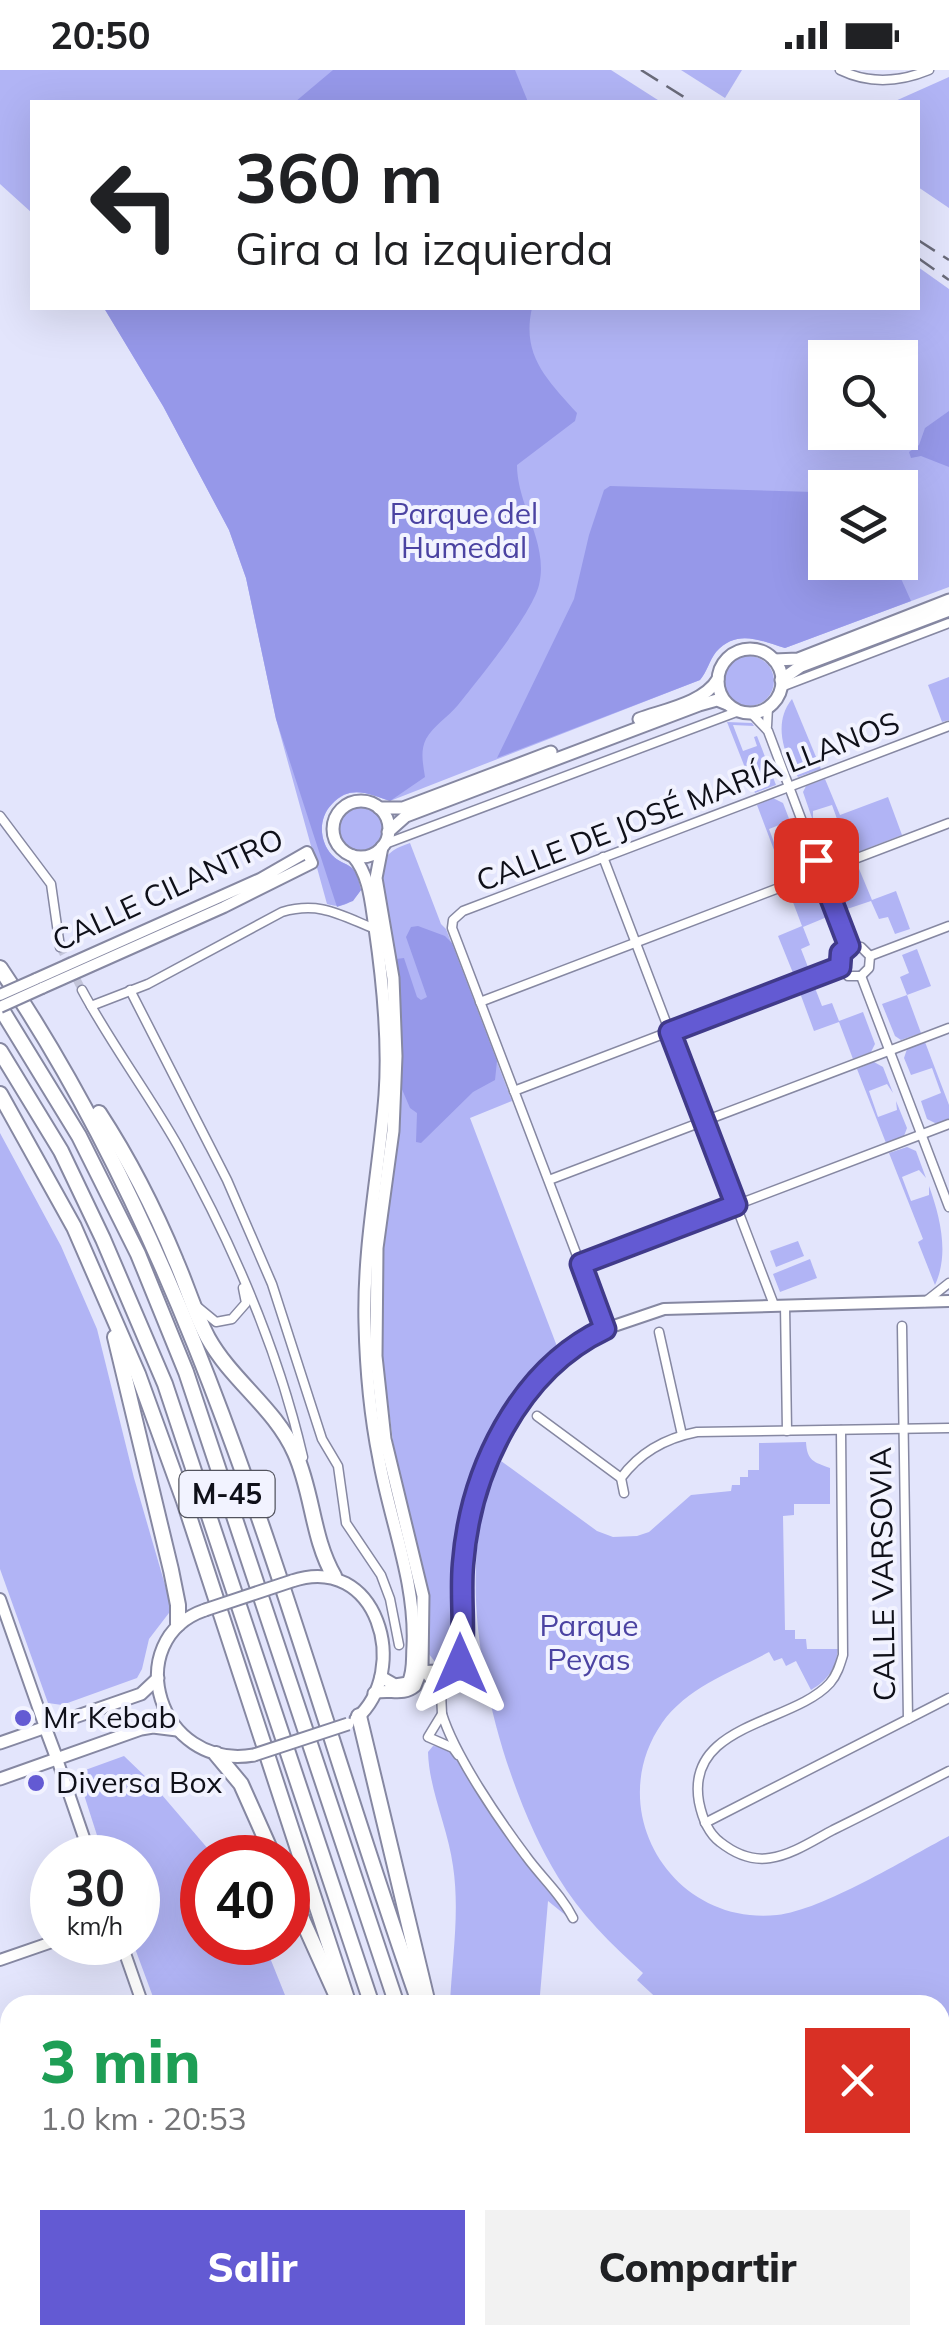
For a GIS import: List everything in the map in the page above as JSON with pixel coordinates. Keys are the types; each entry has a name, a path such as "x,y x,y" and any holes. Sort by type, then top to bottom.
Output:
{"highway":[{"path":"0,968 56,1056 119,1168 186,1320 283,1592 417,1995"},
{"name":"M-45","path":"0,1007 80,1136 138,1254 186,1372 394,1995"},
{"name":"M-45","path":"0,1051 60,1151 103,1239 165,1384 369,1995"},
{"path":"56,1056 127,1159 218,1355 289,1440 310,1496 320,1551 334,1576"},
{"path":"0,1094 74,1228 108,1300 161,1436 342,1995"},
{"path":"74,1228 115,1336 131,1395 178,1604 178,1624"},
{"path":"353,1720 425,1995"},
{"path":"216,1754 241,1784 264,1835"},
{"path":"310,1933 340,1995"}],"main road":[{"path":"381,1677 395,1684 408,1683 413,1670 414,1624 407,1570 379,1460 366,1362 366,1260 385,1091 384,1004 364,872 334,840 336,816 356,801 379,808 403,808 696,697 710,690 723,663 744,649 760,651 774,660 798,659 949,600"},
{"path":"353,856 366,857 406,816 619,734 710,702 739,709 768,707 781,683 801,666 949,610"},
{"path":"774,660 781,683"},
{"path":"718,679 722,696 739,709"},
{"path":"374,1693 410,1691 424,1669 423,1596 385,1439 376,1356 377,1248 396,1092 392,978 375,870 385,841 387,819 379,808"},
{"path":"316,1575 334,1576 355,1588 374,1616 383,1648 381,1677 353,1720 254,1755 216,1754 192,1744 177,1730 166,1710 158,1678 161,1654 178,1624 205,1610 316,1575"},
{"path":"0,1743 141,1694 158,1678"},
{"path":"45,1728 56,1759"},
{"path":"0,1779 141,1729 177,1730"}],"street":[{"path":"840,70 862,78 890,80 929,70"},
{"path":"781,683 949,623"},
{"path":"768,707 768,731 849,946"},
{"path":"385,841 739,709 768,731"},
{"name":"CALLE DE JOSÉ MARÍA LLANOS","path":"480,1002 452,928 453,920 462,911 949,726"},
{"path":"0,816 47,876 60,947"},
{"path":"605,1329 480,1002 949,823"},
{"name":"CALLE CILANTRO","path":"0,995 39,984 270,885 312,863 307,852 260,879 39,984 0,1007"},
{"path":"603,858 736,1205 780,1305 787,1431"},
{"path":"91,1006 282,912 303,906 321,908 375,929"},
{"path":"870,956 949,926"},
{"path":"849,946 862,947 870,956 870,968 862,976 848,976 840,967 841,953 849,946"},
{"path":"514,1091 840,967"},
{"path":"862,976 949,1206"},
{"path":"82,990 178,1145 232,1256 276,1364 310,1496"},
{"path":"130,990 227,1180 272,1284 322,1439 338,1466 346,1523 381,1575 399,1645"},
{"path":"548,1180 949,1028"},
{"path":"581,1264 949,1124"},
{"path":"186,1285 208,1318 216,1322 232,1320 246,1303 232,1256"},
{"path":"926,1302 949,1284"},
{"path":"441,1692 462,1656 463,1558 478,1486 514,1412 551,1367 580,1343 605,1329 664,1309 949,1301"},
{"name":"CALLE VARSOVIA","path":"902,1326 908,1719"},
{"path":"659,1332 682,1435"},
{"path":"537,1416 621,1478 624,1494"},
{"path":"621,1478 652,1448 682,1435 949,1428"},
{"path":"841,1430 843,1655 831,1682 818,1693 738,1733 713,1751 702,1770 698,1788 705,1823 719,1841 736,1852 747,1857 770,1858 809,1843 949,1771"},
{"path":"0,1599 45,1728"},
{"path":"424,1669 449,1670 462,1656"},
{"path":"424,1669 441,1692 442,1714 449,1734 525,1855 564,1900 573,1918"},
{"path":"705,1823 949,1698"},
{"path":"442,1714 428,1737 453,1748 476,1778"},
{"path":"56,1759 84,1835"},
{"path":"0,1960 30,1950"},
{"path":"129,1965 140,1995"}],"green space":[{"path":"0,70 611,70 658,100 30,100 30,211 0,184"},
{"path":"333,70 515,70 527,100 297,100"},
{"path":"681,70 742,70 725,98"},
{"path":"949,77 949,208 920,188 920,100 897,100"},
{"name":"Parque del Humedal","path":"920,268 949,289 949,587 785,648 749,638 732,640 716,652 700,680 390,801 360,792 346,794 327,810 322,823 328,849 354,870 358,879 361,890 347,904 327,904 276,719 246,578 229,530 163,406 105,310 920,310"},
{"path":"105,310 532,310 530,340 534,354 547,378 577,413 575,421 517,465 540,554 539,585 503,646 426,739 425,777 390,801 360,792 346,794 324,816 322,829 328,849 352,868 361,890 353,901 337,907 276,719 246,578 229,530 163,406"},
{"path":"949,411 949,467 921,456 911,458 909,452 918,450 925,428"},
{"path":"610,486 808,492 808,580 902,580 911,601 785,648 749,638 732,640 716,652 700,680 497,758 574,599 604,490"},
{"path":"749,656 767,663 774,681 767,699 749,706 731,699 724,681 731,663"},
{"path":"949,677 949,720 942,722 928,685"},
{"path":"792,699 821,769 798,777 782,738 783,718"},
{"path":"727,722 752,723 754,726 733,725 743,751 757,746 757,736 776,785 755,793"},
{"path":"825,779 840,815 888,797 902,835 837,860 829,859 817,831 823,837 841,830 832,805 813,811 813,821 803,792 806,786"},
{"path":"773,798 783,803 793,829 787,822 769,829 778,853 796,847 796,838 806,865 803,873 785,879 757,805"},
{"path":"361,808 377,814 383,830 377,846 361,852 345,846 339,830 345,814"},
{"path":"410,843 512,1101 470,1118 558,1349 504,1418 472,1489 458,1566 455,1653 445,1665 436,1663 428,1653 428,1590 397,1473 382,1355 381,1274 402,1066 399,980 381,869 391,852"},
{"path":"857,864 872,900 896,891 910,929 895,934 888,917 879,919 871,901 847,909 835,877 838,871"},
{"path":"807,882 815,885 827,917 803,927 810,945 801,949 808,967 793,973 778,936 802,926 788,889"},
{"path":"411,927 445,936 452,943 497,1061 495,1080 473,1092 421,1143 416,1142 417,1113 410,1108 401,1087 396,959 404,958 417,997 427,997 406,937"},
{"path":"917,949 931,986 907,995 900,977 909,973 902,955"},
{"path":"815,988 822,1006 832,1003 839,1021 863,1012 875,1044 871,1052 853,1059 839,1022 814,1031 800,993"},
{"path":"907,995 921,1033 901,1040 895,1036 882,1004"},
{"path":"925,1042 949,1105 949,1119 937,1124 927,1119 921,1101 941,1093 932,1068 911,1075 904,1058 907,1049"},
{"path":"874,1062 883,1067 893,1093 887,1084 869,1091 878,1117 897,1110 896,1101 907,1128 904,1136 886,1143 857,1069"},
{"path":"0,1133 61,1246 97,1329 172,1609 149,1639 137,1678 62,1705 48,1703 0,1569"},
{"path":"907,1147 916,1151 926,1178 919,1170 902,1177 911,1201 929,1195 929,1186 940,1224 942,1262 935,1285 918,1242 923,1239 889,1153"},
{"path":"798,1241 804,1256 776,1267 770,1251"},
{"path":"810,1259 817,1278 780,1292 773,1274"},
{"name":"Parque Peyas","path":"806,1442 812,1460 830,1468 830,1504 794,1504 794,1515 783,1516 785,1630 795,1630 795,1639 806,1639 807,1649 838,1649 833,1668 811,1690 796,1661 786,1666 782,1658 774,1661 769,1652 711,1681 684,1700 662,1723 645,1757 640,1791 644,1825 658,1856 679,1882 706,1902 739,1913 777,1915 840,1894 949,1836 949,1995 653,1995 637,1980 643,1973 597,1928 558,1877 535,1835 515,1785 484,1672 477,1613 476,1557 484,1506 501,1461 597,1531 613,1537 637,1536 649,1532 691,1495 731,1491 732,1485 740,1485 740,1477 748,1477 748,1470 759,1470 759,1443"},
{"path":"433,1746 443,1747 455,1755 529,1868 563,1904 569,1918 548,1901 540,1995 451,1995 455,1884 428,1752"},
{"path":"124,1756 196,1835 180,1835 180,1965 273,1965 285,1995 152,1995 141,1965 160,1965 160,1835 97,1835 77,1773"}],"tunnel":[{"path":"60,947 82,990"}],"railway":[{"path":"641,70 689,100"},
{"path":"920,241 949,260"},
{"path":"920,259 949,280"}],"place":[{"name":"Mr Kebab","path":"23,1718"},
{"name":"Diversa Box","path":"36,1783"}],"route":[{"path":"460,1664 463,1558 478,1486 494,1447 514,1412 551,1367 564,1354 605,1329 581,1264 736,1205 670,1032 840,967 841,953 849,946 816,860"}]}
